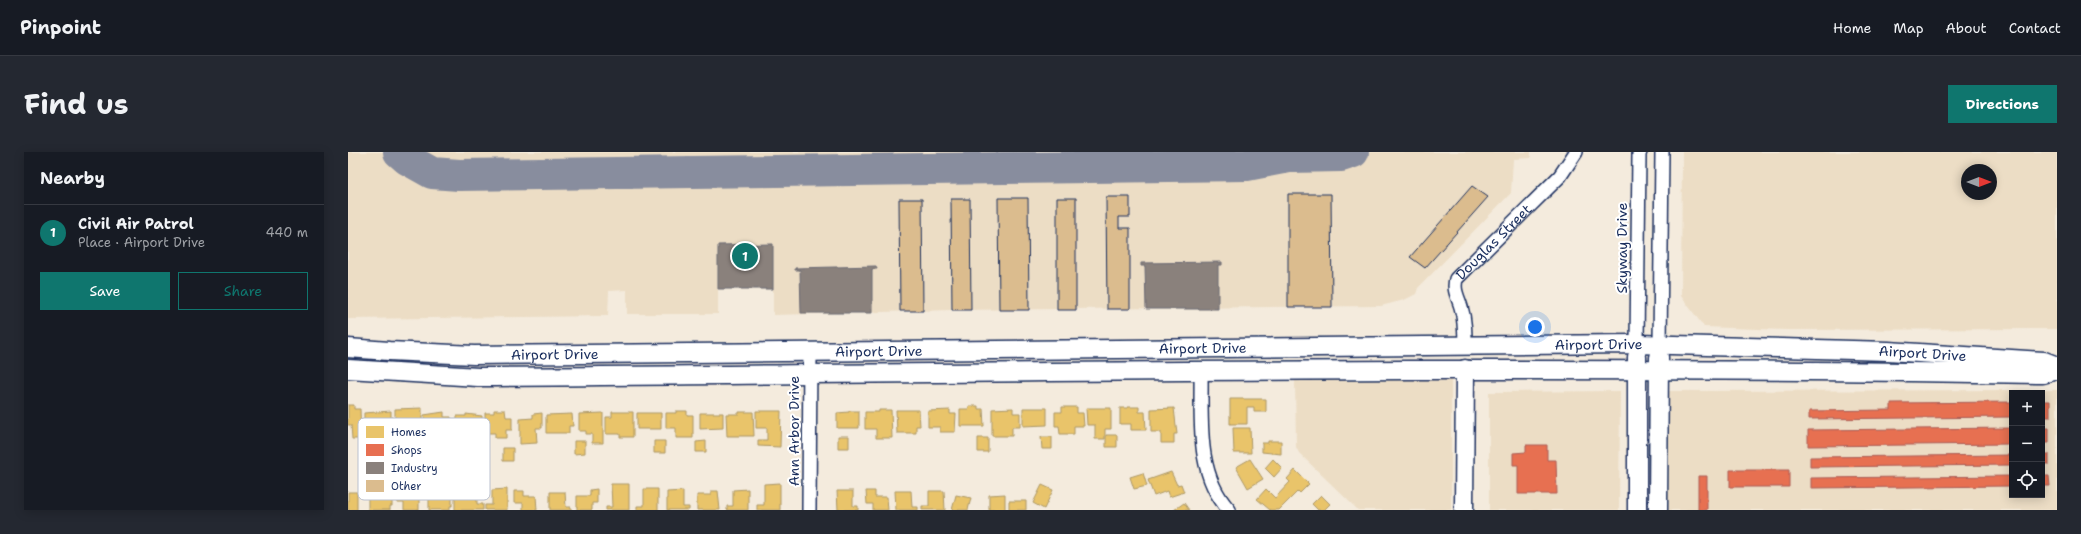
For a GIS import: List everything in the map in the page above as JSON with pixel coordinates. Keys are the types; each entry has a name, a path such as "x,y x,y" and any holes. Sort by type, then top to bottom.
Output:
{"main road":[{"name":"Airport Drive","path":"348,348 474,355 1637,344 1888,351 2044,361 2057,366"},
{"path":"1637,344 1637,510"},
{"path":"1658,510 1660,345"},
{"path":"1201,371 1206,364 1213,360 1282,359 1338,347"},
{"name":"Airport Drive","path":"348,369 478,377 1465,369 1659,369 2043,374 2057,370"},
{"path":"1464,510 1465,369"}],"street":[{"name":"Douglas Street","path":"1465,346 1465,328 1461,307 1454,287 1456,279 1560,176 1576,152"},
{"name":"Skyway Drive","path":"1637,344 1640,152"},
{"path":"1660,345 1662,152"},
{"name":"Ann Arbor Drive","path":"809,510 810,352"},
{"path":"1201,371 1203,447 1205,464 1217,493 1230,510"}],"shaded area":[{"path":"348,152 1531,152 1531,158 1513,159 1511,193 1418,288 1416,294 1404,300 1381,306 952,310 773,315 773,289 718,289 718,314 627,314 627,290 609,291 608,316 348,319"},
{"path":"1682,152 2057,152 2057,329 1788,330 1704,327 1681,296"},
{"path":"1451,378 1451,510 1358,510 1299,453 1296,447 1295,380"},
{"path":"2009,390 2009,498 2045,498 2045,390 2057,390 2057,510 1668,510 1668,391"},
{"path":"1620,391 1619,510 1489,510 1489,392"}],"building: Homes":[{"path":"1230,399 1266,399 1266,412 1254,412 1254,407 1247,407 1247,424 1230,424"},
{"path":"348,405 354,405 354,409 360,409 360,418 358,418 358,439 352,439 351,425 348,425"},
{"path":"969,406 978,406 978,409 983,409 984,426 960,426 960,409 969,409"},
{"path":"1062,407 1077,407 1077,413 1083,413 1084,426 1074,426 1074,434 1060,434 1059,426 1055,426 1055,412 1062,412"},
{"path":"1139,407 1139,412 1145,412 1146,430 1131,430 1131,424 1120,424 1120,408"},
{"path":"422,408 422,418 395,418 395,409"},
{"path":"1013,408 1013,413 1020,413 1020,427 1012,427 1012,436 992,436 992,409"},
{"path":"1023,408 1047,408 1047,425 1023,426"},
{"path":"1086,408 1111,408 1111,429 1105,429 1105,439 1095,439 1095,425 1087,425"},
{"path":"1174,408 1177,434 1174,434 1174,443 1161,443 1161,432 1151,432 1151,409"},
{"path":"494,410 505,410 506,417 512,417 512,430 506,430 506,438 495,438 495,433 490,433 490,418 485,418 485,413 494,413"},
{"path":"879,410 891,410 892,438 876,438 876,429 865,429 865,412 879,412"},
{"path":"896,410 919,410 920,426 916,426 916,433 897,433"},
{"path":"950,410 950,414 956,414 955,432 940,432 940,427 928,427 928,411"},
{"path":"391,411 391,418 364,418 364,413"},
{"path":"676,411 687,411 687,415 693,415 693,438 676,438 676,428 666,428 666,413 676,413"},
{"path":"756,411 781,411 780,447 758,446 758,440 767,440 767,428 756,428"},
{"path":"859,411 859,428 837,428 837,413"},
{"path":"444,412 444,417 451,418 424,418 424,415"},
{"path":"612,412 633,412 633,437 620,437 620,434 606,434 606,417 612,417"},
{"path":"739,412 753,412 754,436 727,436 726,414 739,414"},
{"path":"542,413 542,428 536,428 537,443 520,444 520,419 533,418 533,414"},
{"path":"603,413 603,443 592,443 592,434 586,434 586,431 579,431 579,414"},
{"path":"637,413 661,413 661,429 637,429"},
{"path":"700,413 723,413 723,428 700,429"},
{"path":"466,414 482,416 482,418 457,418 457,416 466,416"},
{"path":"572,414 573,426 569,426 569,433 546,433 546,415"},
{"path":"1233,428 1250,428 1251,453 1234,453"},
{"path":"1106,435 1117,435 1117,447 1106,447"},
{"path":"838,436 849,436 849,448 838,448"},
{"path":"1041,437 1052,437 1052,449 1042,449"},
{"path":"978,438 988,438 988,452 978,452"},
{"path":"574,441 585,441 585,453 574,454"},
{"path":"654,441 665,441 665,453 654,453"},
{"path":"706,441 706,452 696,452 696,442"},
{"path":"1268,441 1281,441 1281,454 1262,452 1262,443 1268,443"},
{"path":"503,448 513,448 513,461 503,461"},
{"path":"1250,459 1263,479 1248,488 1236,467"},
{"path":"1273,459 1282,468 1274,477 1265,468"},
{"path":"1295,470 1309,484 1300,493 1298,491 1279,510 1270,510 1257,499 1266,489 1275,498 1290,482 1287,479"},
{"path":"1171,472 1177,485 1181,484 1184,492 1169,497 1167,491 1154,496 1148,480"},
{"path":"1143,473 1147,486 1134,489 1130,477"},
{"path":"780,483 780,510 757,510 757,505 764,505 764,484"},
{"path":"611,484 629,484 629,510 606,510 606,507 612,507"},
{"path":"1042,485 1053,490 1044,509 1033,503"},
{"path":"507,489 507,510 485,510 485,505 492,505 492,490"},
{"path":"597,489 597,503 592,503 592,510 577,510 577,496 590,496 590,490"},
{"path":"644,489 658,489 658,510 637,510 637,506 644,506"},
{"path":"748,489 748,510 727,510 727,506 733,506 733,490"},
{"path":"514,491 524,491 524,496 536,496 537,510 523,510 523,503 514,503"},
{"path":"683,491 683,507 689,507 689,510 667,510 667,492"},
{"path":"711,491 718,491 720,510 697,510 697,495 711,495"},
{"path":"837,491 853,491 853,506 858,506 858,510 838,510"},
{"path":"866,491 875,491 875,497 887,497 888,510 873,510 873,504 867,504"},
{"path":"895,491 911,491 912,507 918,507 918,510 896,510"},
{"path":"929,491 944,491 945,510 922,510 922,506 929,506"},
{"path":"348,492 357,492 357,510 348,510"},
{"path":"550,492 565,492 566,507 571,507 571,510 550,510"},
{"path":"1005,494 1005,510 989,510 989,495"},
{"path":"956,495 971,498 968,510 952,510"},
{"path":"1321,495 1330,504 1324,510 1318,510 1312,504"},
{"path":"368,500 392,500 390,510 368,510"},
{"path":"398,500 419,500 419,510 404,510 404,503 398,503"},
{"path":"429,500 452,500 450,510 429,510"},
{"path":"455,500 477,500 477,504 483,504 483,510 455,510"},
{"path":"1009,501 1026,501 1026,510 1009,510"},
{"path":"1184,503 1189,510 1174,510"}],"building: Shops":[{"path":"2045,401 2050,401 2050,417 2045,417"},
{"path":"2009,402 2009,417 1809,419 1809,411 1891,410 1891,403"},
{"path":"2009,428 2009,444 1808,446 1808,430"},
{"path":"2045,428 2049,428 2049,443 2045,443"},
{"path":"1526,445 1547,445 1547,460 1556,460 1557,494 1518,494 1518,465 1513,465 1513,453 1526,452"},
{"path":"2045,454 2049,454 2049,464 2045,464"},
{"path":"2009,455 2009,465 1810,467 1810,457"},
{"path":"1730,470 1789,470 1789,487 1730,487"},
{"path":"1698,476 1707,476 1707,510 1698,510"},
{"path":"2009,476 2009,486 1811,488 1811,478"},
{"path":"2045,476 2049,476 2050,486 2045,486"}],"building: Industry":[{"path":"773,244 773,289 718,289 718,245"},
{"path":"1222,262 1222,265 1218,265 1218,309 1146,309 1145,266 1141,266 1141,263"},
{"path":"876,266 877,269 872,269 872,313 801,313 800,270 795,270 795,268"}],"building: Other":[{"path":"1472,186 1488,197 1425,268 1410,257"},
{"path":"1288,194 1331,194 1332,307 1288,307"},
{"path":"1106,197 1130,197 1130,217 1119,217 1119,228 1130,228 1130,309 1107,309"},
{"path":"998,198 1028,198 1029,310 999,310"},
{"path":"1057,198 1076,198 1076,310 1057,310"},
{"path":"899,199 922,199 923,311 900,311"},
{"path":"951,199 970,199 971,310 952,310"}],"taxiway":[{"path":"399,152 407,159 432,173 459,175 1247,165 1288,157 1341,156 1353,152"}],"place":[{"name":"Civil Air Patrol","path":"745,256"}]}
